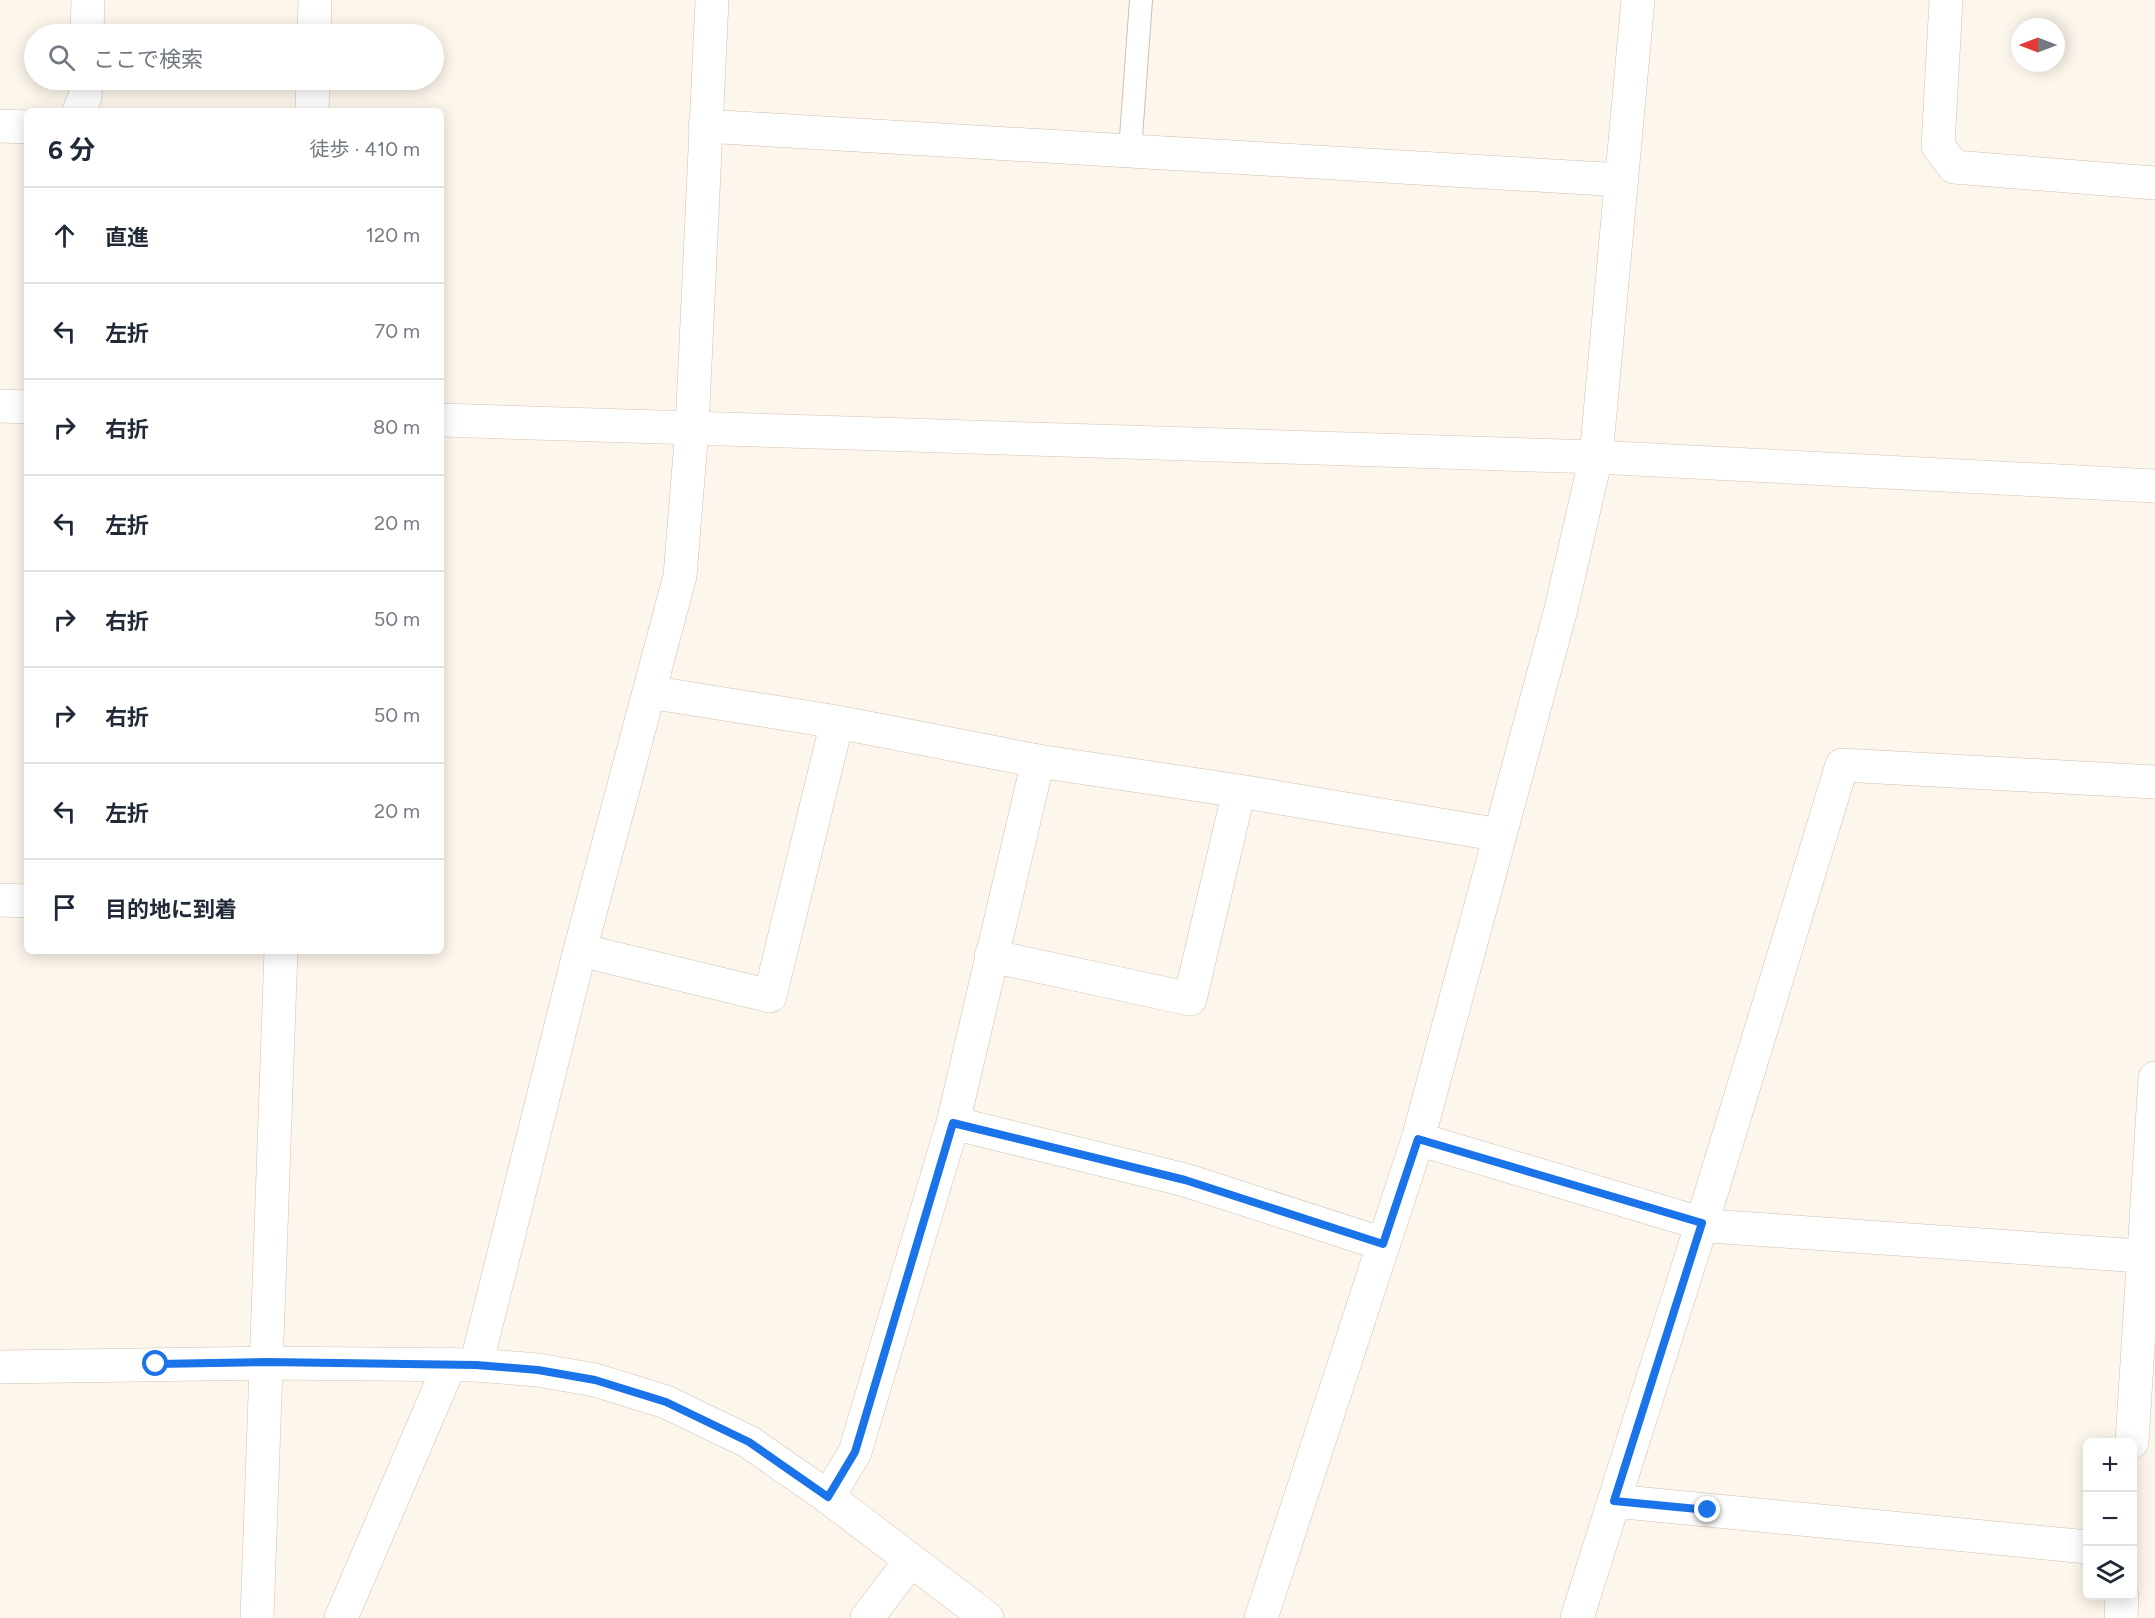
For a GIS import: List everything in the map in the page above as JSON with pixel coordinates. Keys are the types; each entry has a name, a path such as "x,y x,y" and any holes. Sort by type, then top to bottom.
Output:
{"street":[{"path":"87,24 88,0"},
{"path":"314,24 315,0"},
{"path":"341,1618 463,1364 580,950 680,576 692,429 712,0"},
{"path":"1261,1618 1418,1139 1561,609 1596,457 1638,0"},
{"path":"1946,0 1938,146 1954,167 2155,183"},
{"path":"80,108 85,90"},
{"path":"312,108 313,90"},
{"path":"0,126 24,127"},
{"path":"705,126 1622,180"},
{"path":"0,406 24,407"},
{"path":"444,420 1596,457 2155,486"},
{"path":"649,692 837,723 1038,761 1239,791 1500,836"},
{"path":"580,950 770,996 837,723"},
{"path":"828,1497 855,1452 953,1123 1038,761"},
{"path":"1577,1618 1702,1223 1842,765 2155,782"},
{"path":"991,956 1190,999 1239,791"},
{"path":"0,900 24,901"},
{"path":"257,1618 281,954"},
{"path":"2132,1438 2150,1256 2155,1078"},
{"path":"953,1123 1185,1180 1383,1244"},
{"path":"1418,1139 1702,1223 2150,1256"},
{"path":"0,1367 267,1362 463,1364 538,1370 595,1380 666,1402 749,1442 828,1497 987,1618"},
{"path":"1614,1501 2083,1546"},
{"path":"867,1618 911,1560"},
{"path":"2121,1618 2122,1600"}],"lane":[{"path":"1130,151 1141,0"}],"route":[{"path":"156,1364 267,1362 476,1365 538,1370 595,1380 666,1402 749,1442 828,1497 855,1452 953,1123 1185,1180 1383,1244 1418,1139 1702,1223 1614,1501 1708,1510"}]}
